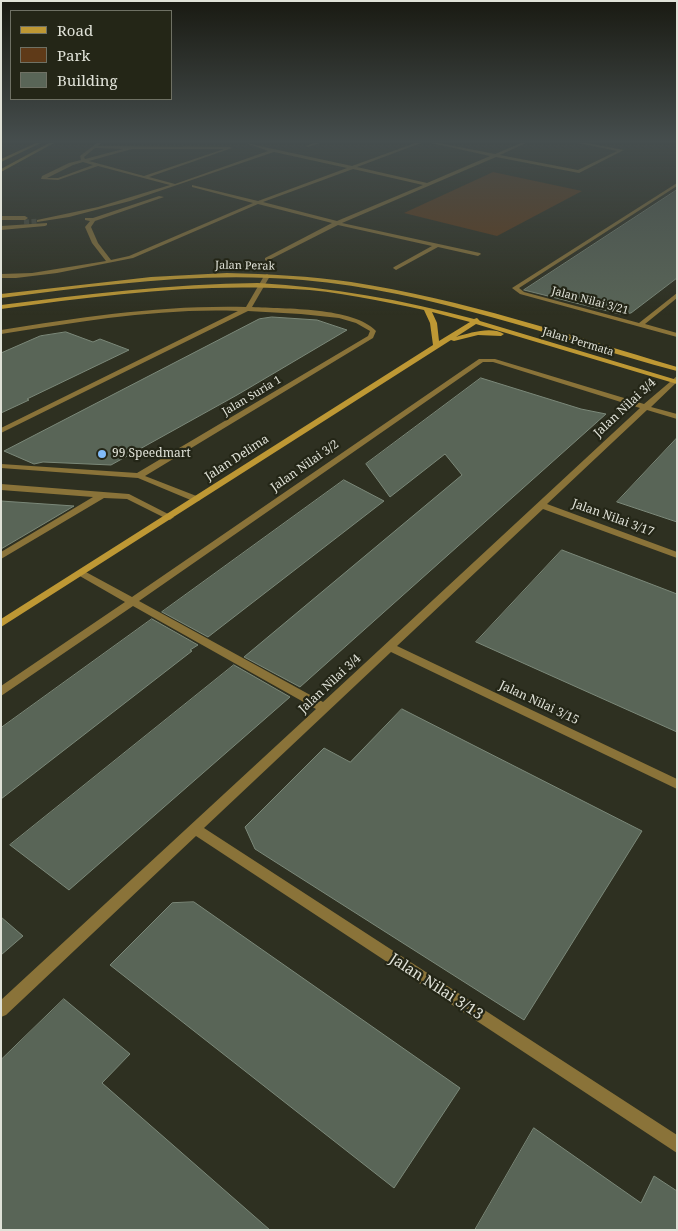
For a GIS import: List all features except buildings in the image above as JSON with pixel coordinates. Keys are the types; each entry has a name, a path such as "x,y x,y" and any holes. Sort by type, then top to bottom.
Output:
{"main road":[{"name":"Jalan Perak","path":"1,296 140,279 215,275 267,276 335,282 396,291 486,314"},
{"name":"Jalan Perak","path":"1,307 143,288 215,284 261,285 337,292 388,300 474,322"},
{"path":"427,310 434,321 434,336 437,346 463,336 478,334 526,337"},
{"name":"Jalan Delima","path":"1,624 486,314"},
{"name":"Jalan Permata","path":"486,314 677,369"},
{"name":"Jalan Permata","path":"474,322 676,380"}],"street":[{"path":"110,200 39,219 93,211 127,200"},
{"path":"1,228 93,220 151,200"},
{"path":"248,200 337,223 478,254"},
{"path":"1,276 49,273 110,262 141,253 264,200"},
{"path":"267,259 337,223 389,200"},
{"name":"Jalan Nilai 3/21","path":"651,200 529,278 517,286 516,290 677,335"},
{"path":"1,218 24,220 1,222"},
{"path":"93,220 88,227 95,243 110,262"},
{"path":"396,268 437,245"},
{"path":"1,431 249,308 267,276"},
{"path":"640,325 677,295"},
{"path":"1,332 130,312 196,308 249,308"},
{"name":"Jalan Suria 1","path":"139,476 370,337 373,331 362,323 326,314 249,308"},
{"name":"Jalan Nilai 3/2","path":"1,692 481,360 493,360 646,407"},
{"name":"Jalan Nilai 3/4","path":"1,1010 676,380"},
{"path":"646,407 677,416"},
{"path":"1,466 139,476 196,499"},
{"path":"1,486 129,497 170,516"},
{"path":"1,556 104,494"},
{"name":"Jalan Nilai 3/17","path":"541,505 677,555"},
{"path":"81,573 324,708"},
{"name":"Jalan Nilai 3/15","path":"389,647 677,784"},
{"name":"Jalan Nilai 3/13","path":"195,829 677,1144"}],"green space":[{"path":"431,200 564,200 497,236 404,213"}],"tunnel":[{"path":"24,222 39,221"}],"place":[{"name":"99 Speedmart","path":"102,454"}]}
